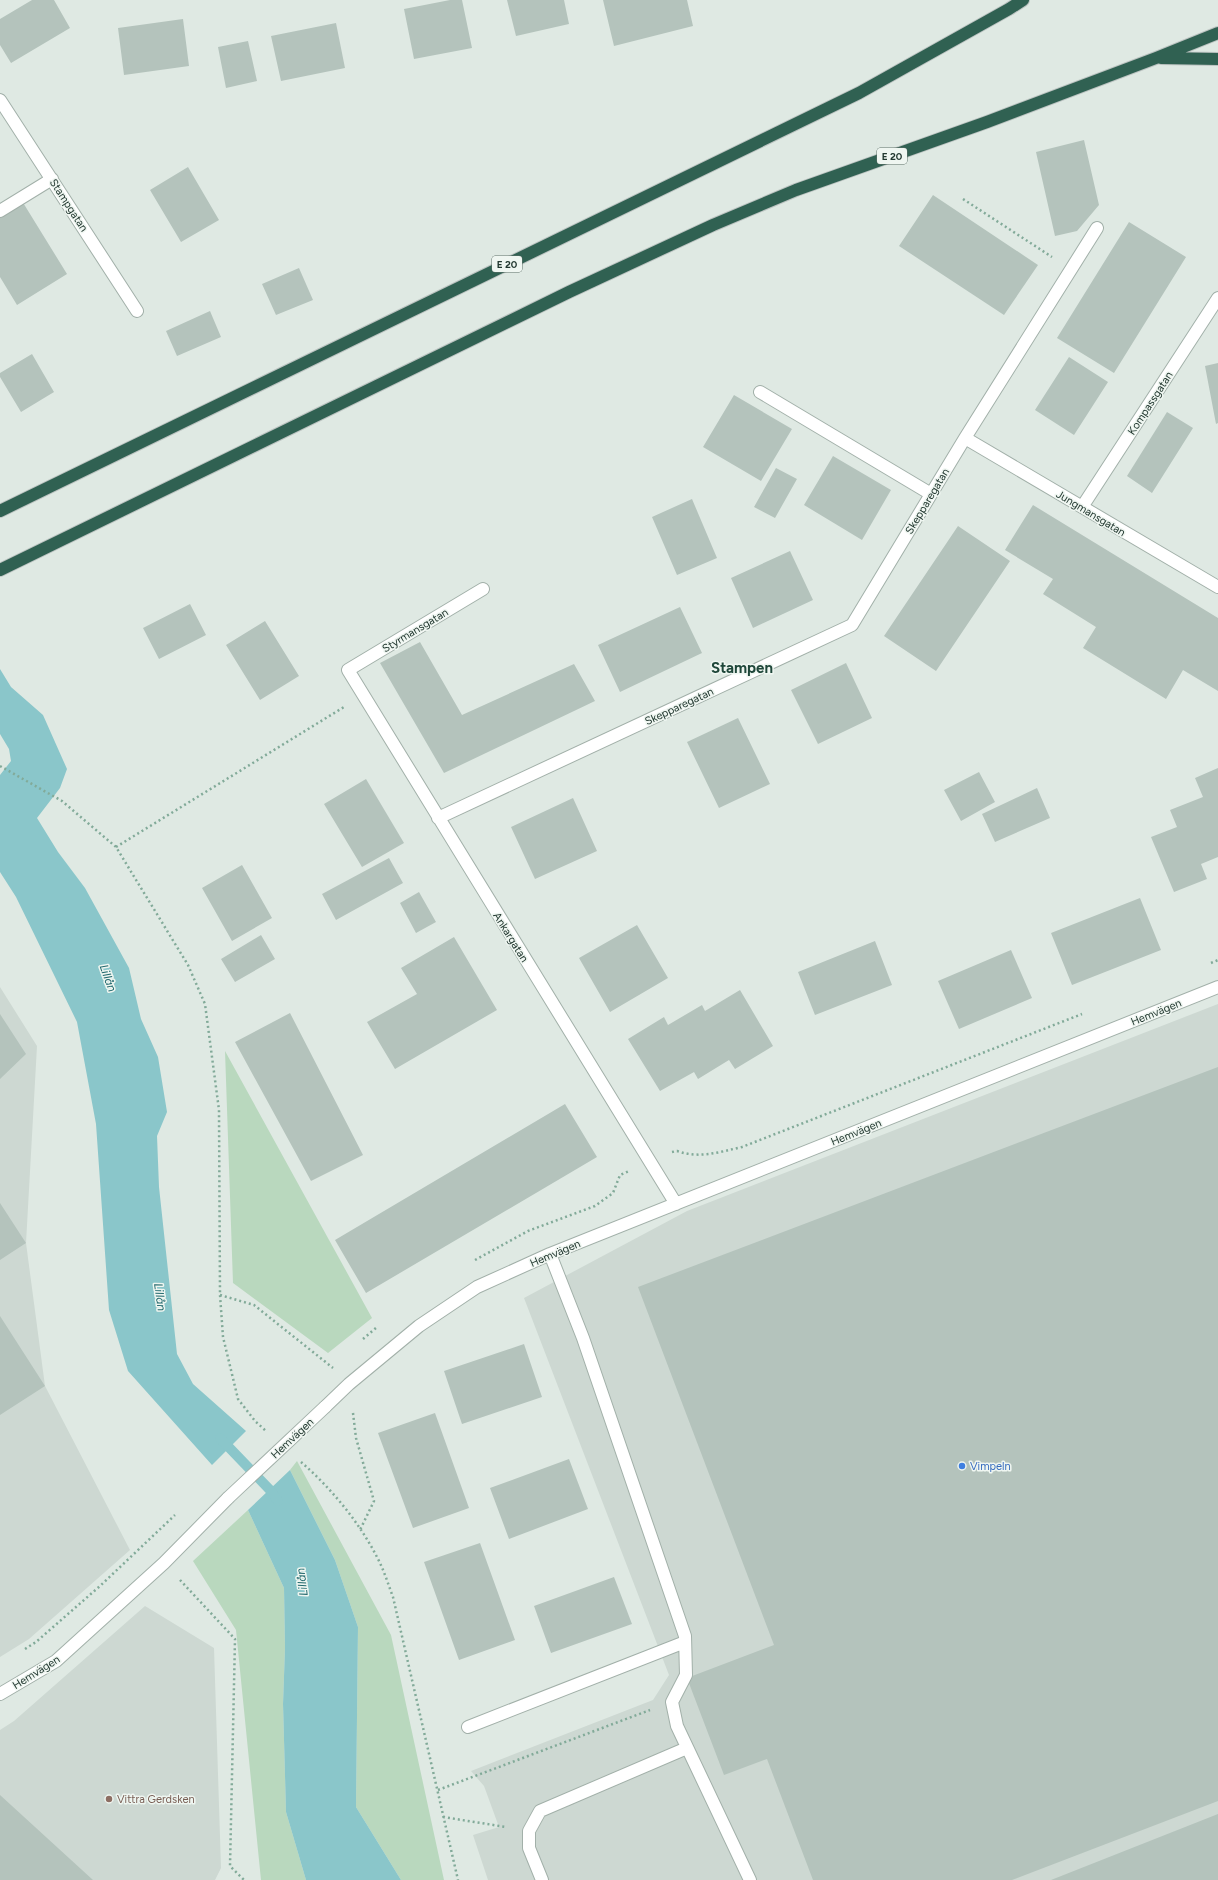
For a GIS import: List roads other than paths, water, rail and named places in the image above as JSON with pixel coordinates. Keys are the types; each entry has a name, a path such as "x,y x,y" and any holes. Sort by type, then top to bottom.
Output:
{"highway":[{"name":"E 20","path":"0,511 859,93 1009,10 1023,0"},
{"name":"E 20","path":"0,570 562,295 712,225 796,190 988,122 1218,33"},
{"path":"1156,58 1218,59"}],"street":[{"name":"Stampgatan","path":"0,100 137,311"},
{"path":"0,212 52,179"},
{"name":"Skepparegatan","path":"438,818 852,625 965,438 1097,228"},
{"name":"Kompassgatan","path":"1082,507 1218,298"},
{"path":"760,392 931,494"},
{"name":"Jungmansgatan","path":"965,438 1218,587"},
{"name":"Styrmansgatan","path":"348,670 482,589"},
{"name":"Ankargatan","path":"348,670 362,696 676,1204"},
{"name":"Hemvägen","path":"0,1694 56,1661 164,1563 228,1498 349,1384 419,1326 477,1287 550,1254 1218,987"},
{"path":"550,1254 583,1338 685,1636 686,1675 672,1702 677,1726 750,1880"},
{"path":"468,1727 685,1642"},
{"path":"542,1880 529,1848 529,1831 540,1811 688,1748"}],"water":[{"path":"0,669 11,687 43,715 67,769 60,788 37,818 58,852 85,888 129,968 141,1019 158,1057 167,1112 157,1136 159,1187 177,1354 193,1384 246,1431 212,1465 128,1371 109,1310 96,1124 77,1022 16,897 0,872 0,775 11,761 9,749 0,734"},
{"path":"290,1470 335,1560 358,1627 356,1807 401,1880 306,1880 286,1812 283,1704 285,1648 284,1588 248,1510"}],"waterway":[{"name":"Lillån","path":"220,1438 270,1490 278,1501"}],"place":[{"name":"Vimpeln","path":"962,1466"},
{"name":"Vittra Gerdsken","path":"109,1799"}],"district":[{"name":"Stampen","path":"742,668"}]}
